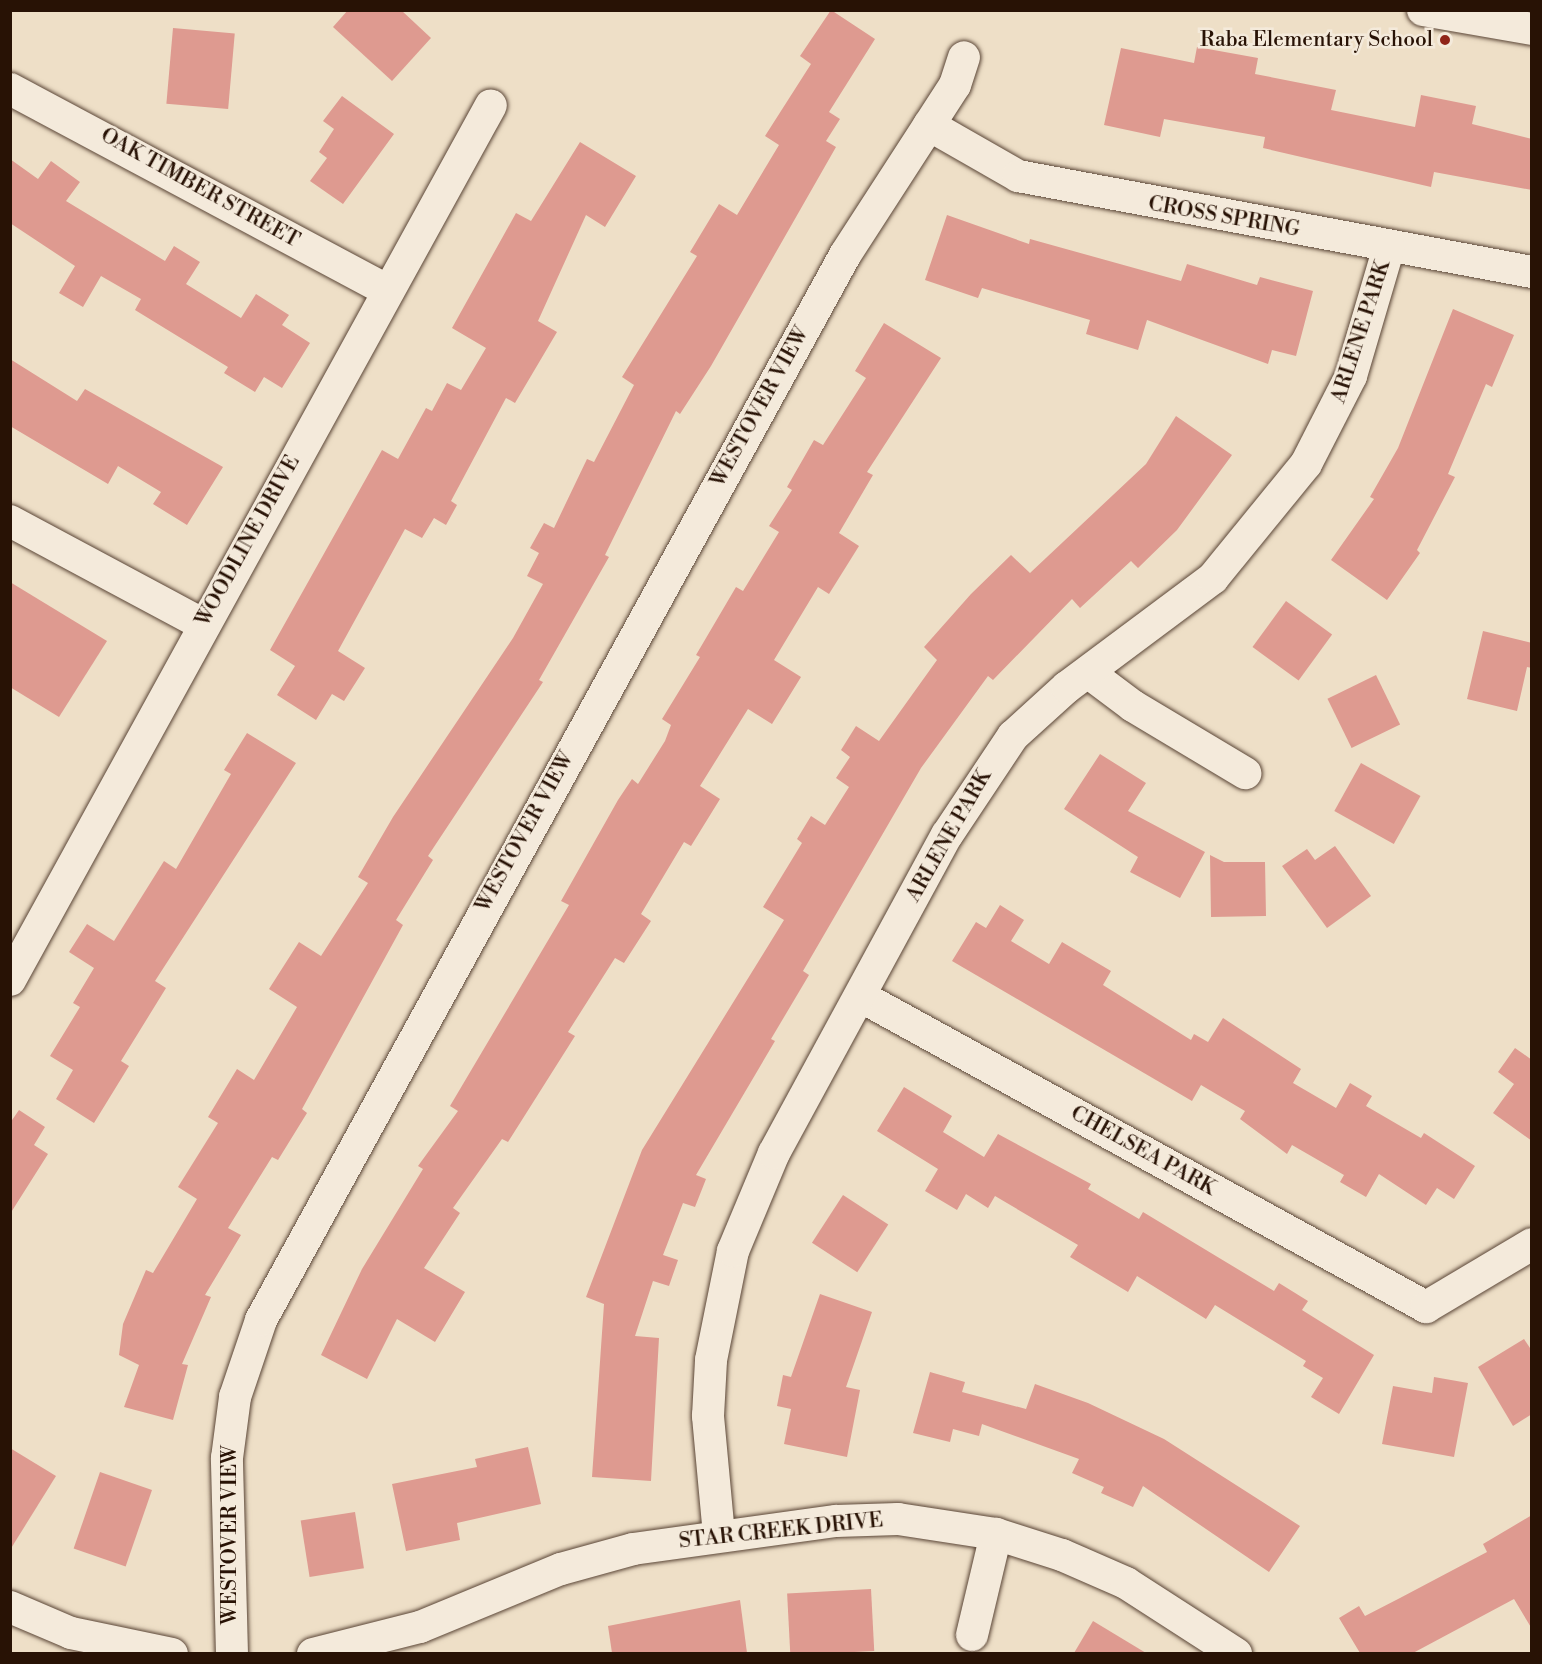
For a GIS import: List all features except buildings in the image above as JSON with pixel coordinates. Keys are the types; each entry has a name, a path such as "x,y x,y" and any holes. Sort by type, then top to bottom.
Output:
{"street":[{"path":"1423,10 1532,29"},
{"name":"WESTOVER VIEW","path":"232,1653 227,1458 235,1397 261,1320 845,255 955,85 964,57"},
{"name":"OAK TIMBER STREET","path":"10,89 387,290"},
{"name":"WOODLINE DRIVE","path":"13,971 202,624 491,105"},
{"name":"CROSS SPRING","path":"929,125 1018,176 1389,248 1532,272"},
{"name":"ARLENE PARK","path":"719,1535 708,1416 711,1360 724,1283 753,1198 860,996 984,773 1035,714 1213,578 1283,497 1328,426 1351,376 1389,248"},
{"path":"10,521 202,624"},
{"path":"1089,673 1245,773"},
{"name":"CHELSEA PARK","path":"860,996 1426,1307 1532,1244"},
{"name":"STAR CREEK DRIVE","path":"314,1653 420,1628 561,1569 633,1549 719,1535 898,1519 996,1534 1126,1583 1236,1653"},
{"path":"972,1635 996,1534"},
{"path":"10,1607 67,1643 172,1653"}],"place":[{"name":"Raba Elementary School","path":"1445,40"}]}
